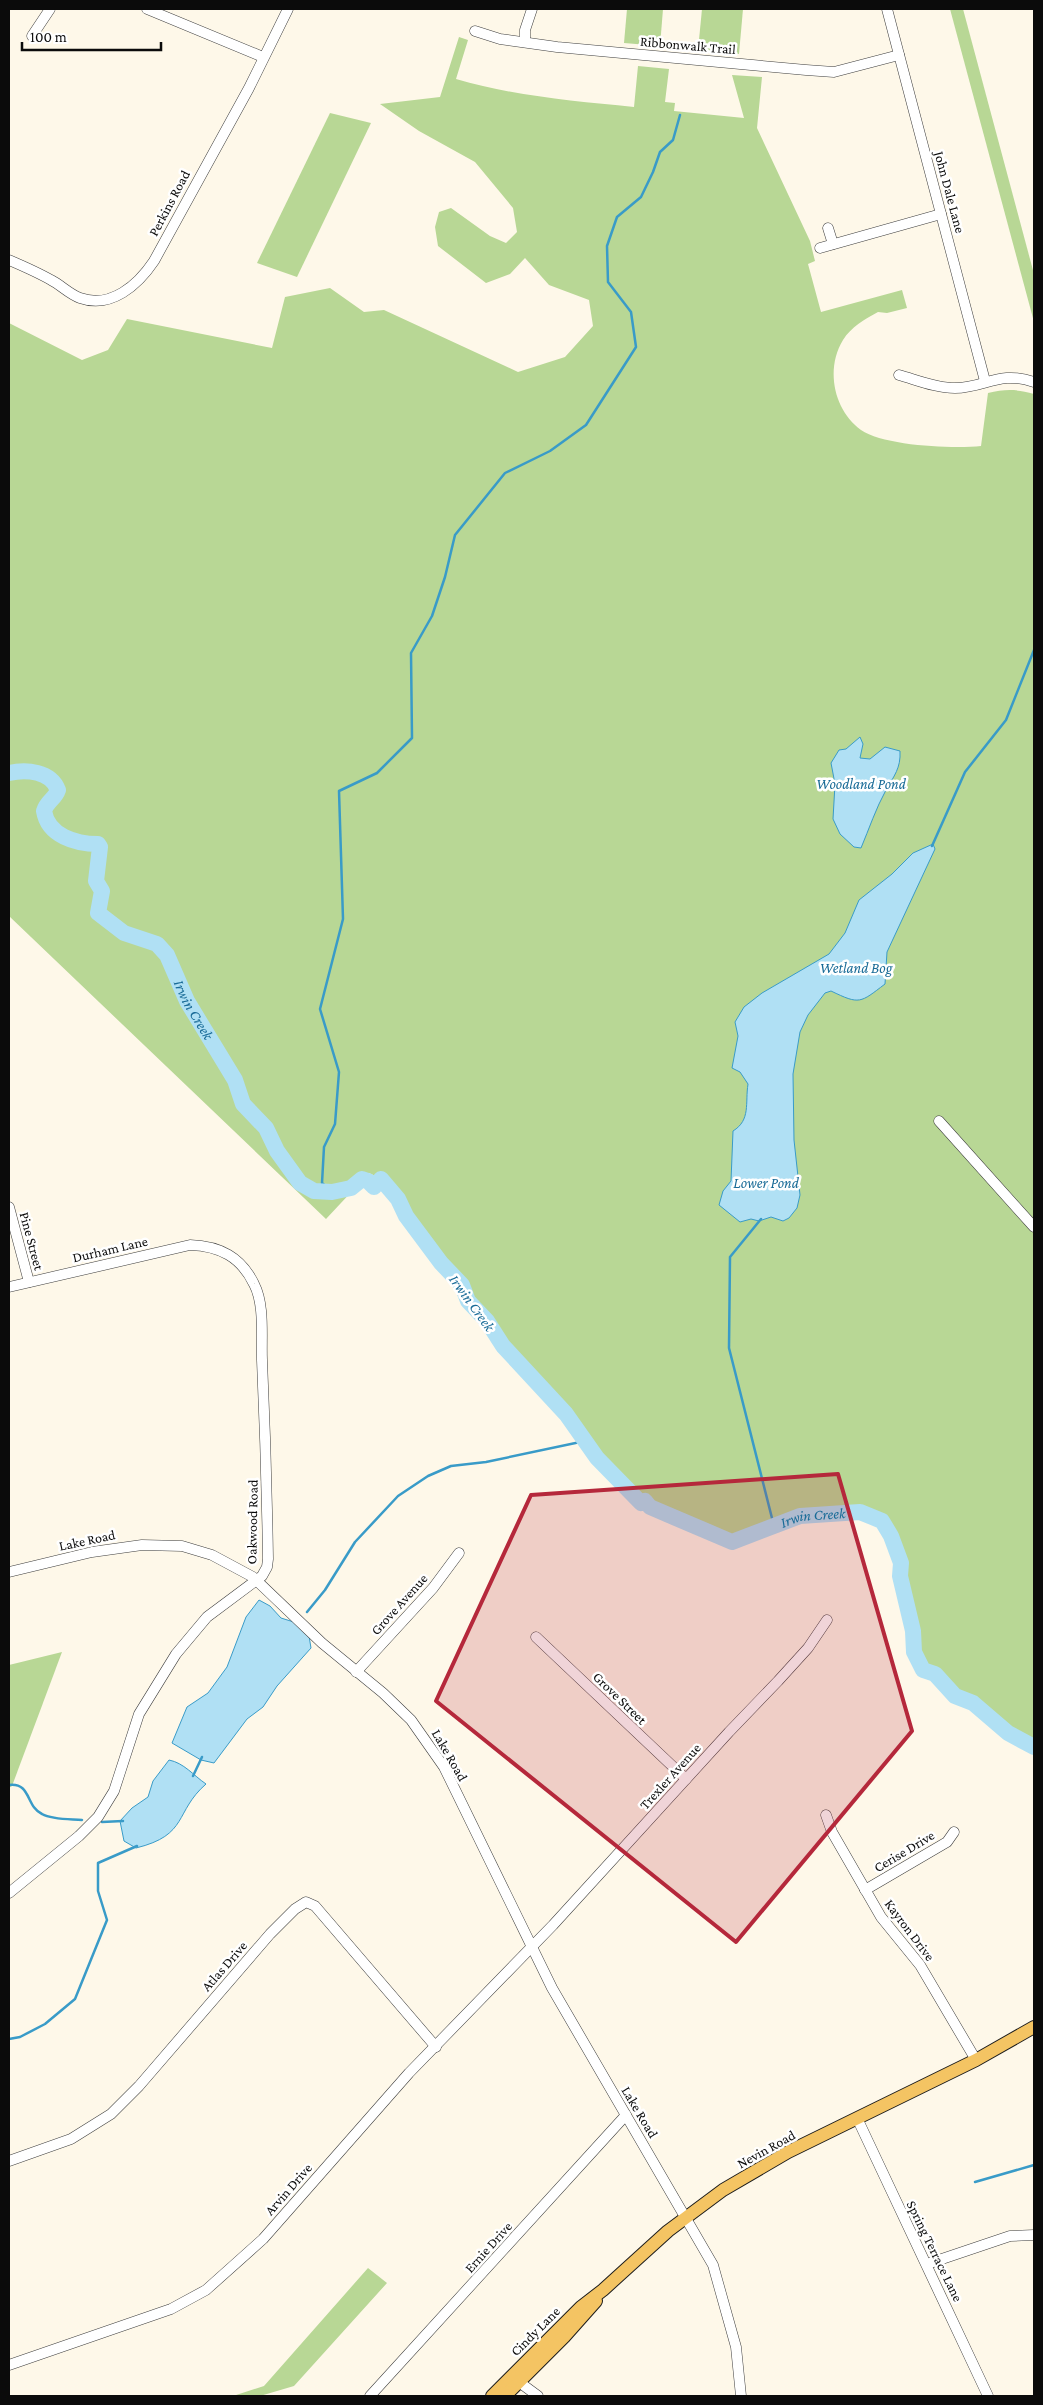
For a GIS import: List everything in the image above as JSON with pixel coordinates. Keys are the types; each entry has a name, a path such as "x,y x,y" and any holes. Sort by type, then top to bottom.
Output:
{"main road":[{"name":"Nevin Road","path":"685,2217 747,2175 788,2152 976,2060 1034,2027"},
{"name":"Cindy Lane","path":"492,2396 581,2307 603,2290 685,2217"},
{"name":"Cindy Lane","path":"505,2396 590,2310 603,2290"}],"street":[{"path":"32,36 50,9"},
{"path":"148,9 263,57"},
{"name":"Perkins Road","path":"9,260 51,280 81,298 93,300 112,298 134,285 154,261 288,9"},
{"path":"525,42 526,30 532,9"},
{"name":"John Dale Lane","path":"887,9 986,381"},
{"name":"Ribbonwalk Trail","path":"475,30 500,39 609,53 834,72 899,55"},
{"path":"820,248 941,214"},
{"path":"828,228 833,244"},
{"path":"899,375 941,387 956,388 1004,377 1034,382"},
{"path":"940,1121 1034,1227"},
{"name":"Pine Street","path":"9,1207 29,1282"},
{"name":"Durham Lane","path":"9,1287 182,1247 205,1245 217,1248"},
{"name":"Oakwood Road","path":"9,1893 73,1842 98,1817 114,1791 139,1714 176,1654 207,1617 265,1572 268,1559 266,1462 259,1303 254,1284 242,1266 229,1254 217,1248"},
{"name":"Lake Road","path":"9,1572 122,1546 164,1544 182,1546 212,1555 240,1568 257,1580 322,1643 401,1709 435,1752 531,1948 685,2217"},
{"name":"Grove Avenue","path":"356,1672 424,1598 459,1552"},
{"name":"Trexler Avenue","path":"531,1948 808,1648 827,1620"},
{"name":"Grove Street","path":"536,1637 686,1779"},
{"name":"Kayron Drive","path":"826,1815 832,1832 882,1918 920,1965 976,2060"},
{"name":"Cerise Drive","path":"865,1890 947,1842 954,1832"},
{"name":"Atlas Drive","path":"9,2161 72,2139 111,2114 139,2086 270,1934 295,1908 306,1902 315,1906 436,2046"},
{"name":"Arvin Drive","path":"9,2365 171,2310 206,2290 263,2238 410,2073 531,1948"},
{"name":"Ernie Drive","path":"370,2396 626,2115"},
{"name":"Spring Terrace Lane","path":"857,2118 988,2396"},
{"path":"685,2217 713,2264 736,2347 741,2396"},
{"path":"927,2264 1010,2236 1034,2235"},
{"path":"519,2382 538,2396"}],"highlighted area":[{"path":"838,1474 912,1731 736,1942 436,1701 531,1495"}],"green space":[{"path":"627,9 663,9 660,46 624,43"},
{"path":"702,9 743,9 739,54 698,50"},
{"path":"950,9 963,9 1034,274 1034,322"},
{"path":"459,37 468,40 456,79 500,90 544,97 634,107 638,66 669,69 665,102 675,103 674,111 744,118 732,75 762,77 757,128 810,241 815,261 808,264 821,312 902,290 907,308 887,313 878,312 863,321 846,335 837,351 834,364 835,389 844,412 852,422 861,430 872,435 902,443 954,447 981,446 988,393 1011,390 1034,394 1034,1747 1008,1733 973,1703 955,1696 935,1674 923,1670 914,1652 913,1631 900,1576 900,1563 891,1536 882,1521 860,1512 800,1516 732,1542 650,1507 645,1501 641,1503 597,1458 566,1414 503,1346 487,1321 468,1301 462,1285 441,1263 406,1216 398,1199 381,1179 369,1173 326,1219 9,916 9,323 82,360 108,350 127,319 272,348 285,297 330,288 364,312 384,310 518,372 565,357 593,326 589,300 549,285 525,258 510,274 486,283 438,246 435,227 439,212 451,208 490,236 506,243 517,232 513,208 475,162 419,131 380,104 440,97"},
{"path":"330,113 371,123 297,277 257,263"},
{"path":"62,1652 12,1786 9,1788 9,1665"},
{"path":"368,2268 387,2283 294,2386 260,2396 233,2396 264,2386"}],"water":[{"name":"Woodland Pond","path":"860,737 863,744 860,758 870,759 885,747 900,751 896,772 879,804 861,848 854,847 840,834 833,819 835,784 831,763 839,750 846,749"},
{"name":"Lower Pond","path":"933,844 935,849 887,952 885,984 860,1000 854,1000 831,991 825,993 808,1015 800,1032 793,1074 794,1140 800,1195 797,1208 789,1218 783,1221 771,1217 759,1221 751,1219 740,1222 719,1205 723,1191 731,1181 733,1131 743,1122 747,1104 748,1084 740,1072 732,1068 738,1036 735,1022 744,1007 762,993 829,954 845,933 859,900 892,874 913,853"},
{"path":"259,1600 270,1606 281,1618 297,1623 309,1636 311,1648 277,1686 263,1707 247,1719 214,1763 201,1760 172,1743 187,1707 208,1693 227,1667 246,1617"},
{"path":"169,1760 184,1767 206,1784 196,1794 173,1829 153,1843 136,1848 124,1841 120,1821 132,1808 148,1797 153,1781"}],"waterway":[{"path":"332,1192 322,1183 324,1147 335,1124 339,1072 320,1009 343,919 339,791 377,773 412,738 411,653 432,616 445,577 455,535 505,473 550,451 586,425 636,347 631,312 608,282 607,246 617,217 641,197 660,152 673,140 680,115"},
{"path":"932,846 965,772 1006,720 1034,650"},
{"name":"Irwin Creek","path":"9,773 23,771 37,773 50,779 58,790 44,811 51,827 64,837 72,840 98,844 100,847 96,881 102,891 98,913 124,933 157,944 167,955 187,1001 235,1080 243,1104 266,1128 277,1151 300,1183 314,1191 332,1192 351,1188 362,1179 368,1181 374,1187 381,1179 398,1199 406,1216 441,1263 462,1285 468,1301 487,1321 503,1346 566,1414 597,1458 641,1503 645,1501 650,1507 732,1542 800,1516 860,1512 882,1521 891,1536 901,1563 900,1576 913,1631 914,1652 923,1670 935,1674 955,1696 973,1703 1008,1733 1034,1747"},
{"path":"761,1219 730,1257 729,1348 774,1526"},
{"path":"307,1612 325,1590 355,1542 398,1496 428,1476 451,1466 486,1462 585,1441"},
{"path":"193,1776 202,1757"},
{"path":"9,1785 21,1787 37,1811 46,1816 82,1820"},
{"path":"102,1822 123,1821"},
{"path":"9,2039 20,2037 45,2024 75,1999 107,1920 98,1891 98,1863 137,1846"},
{"path":"975,2182 1034,2165"}],"water label":[{"name":"Wetland Bog","path":"856,968"}]}
